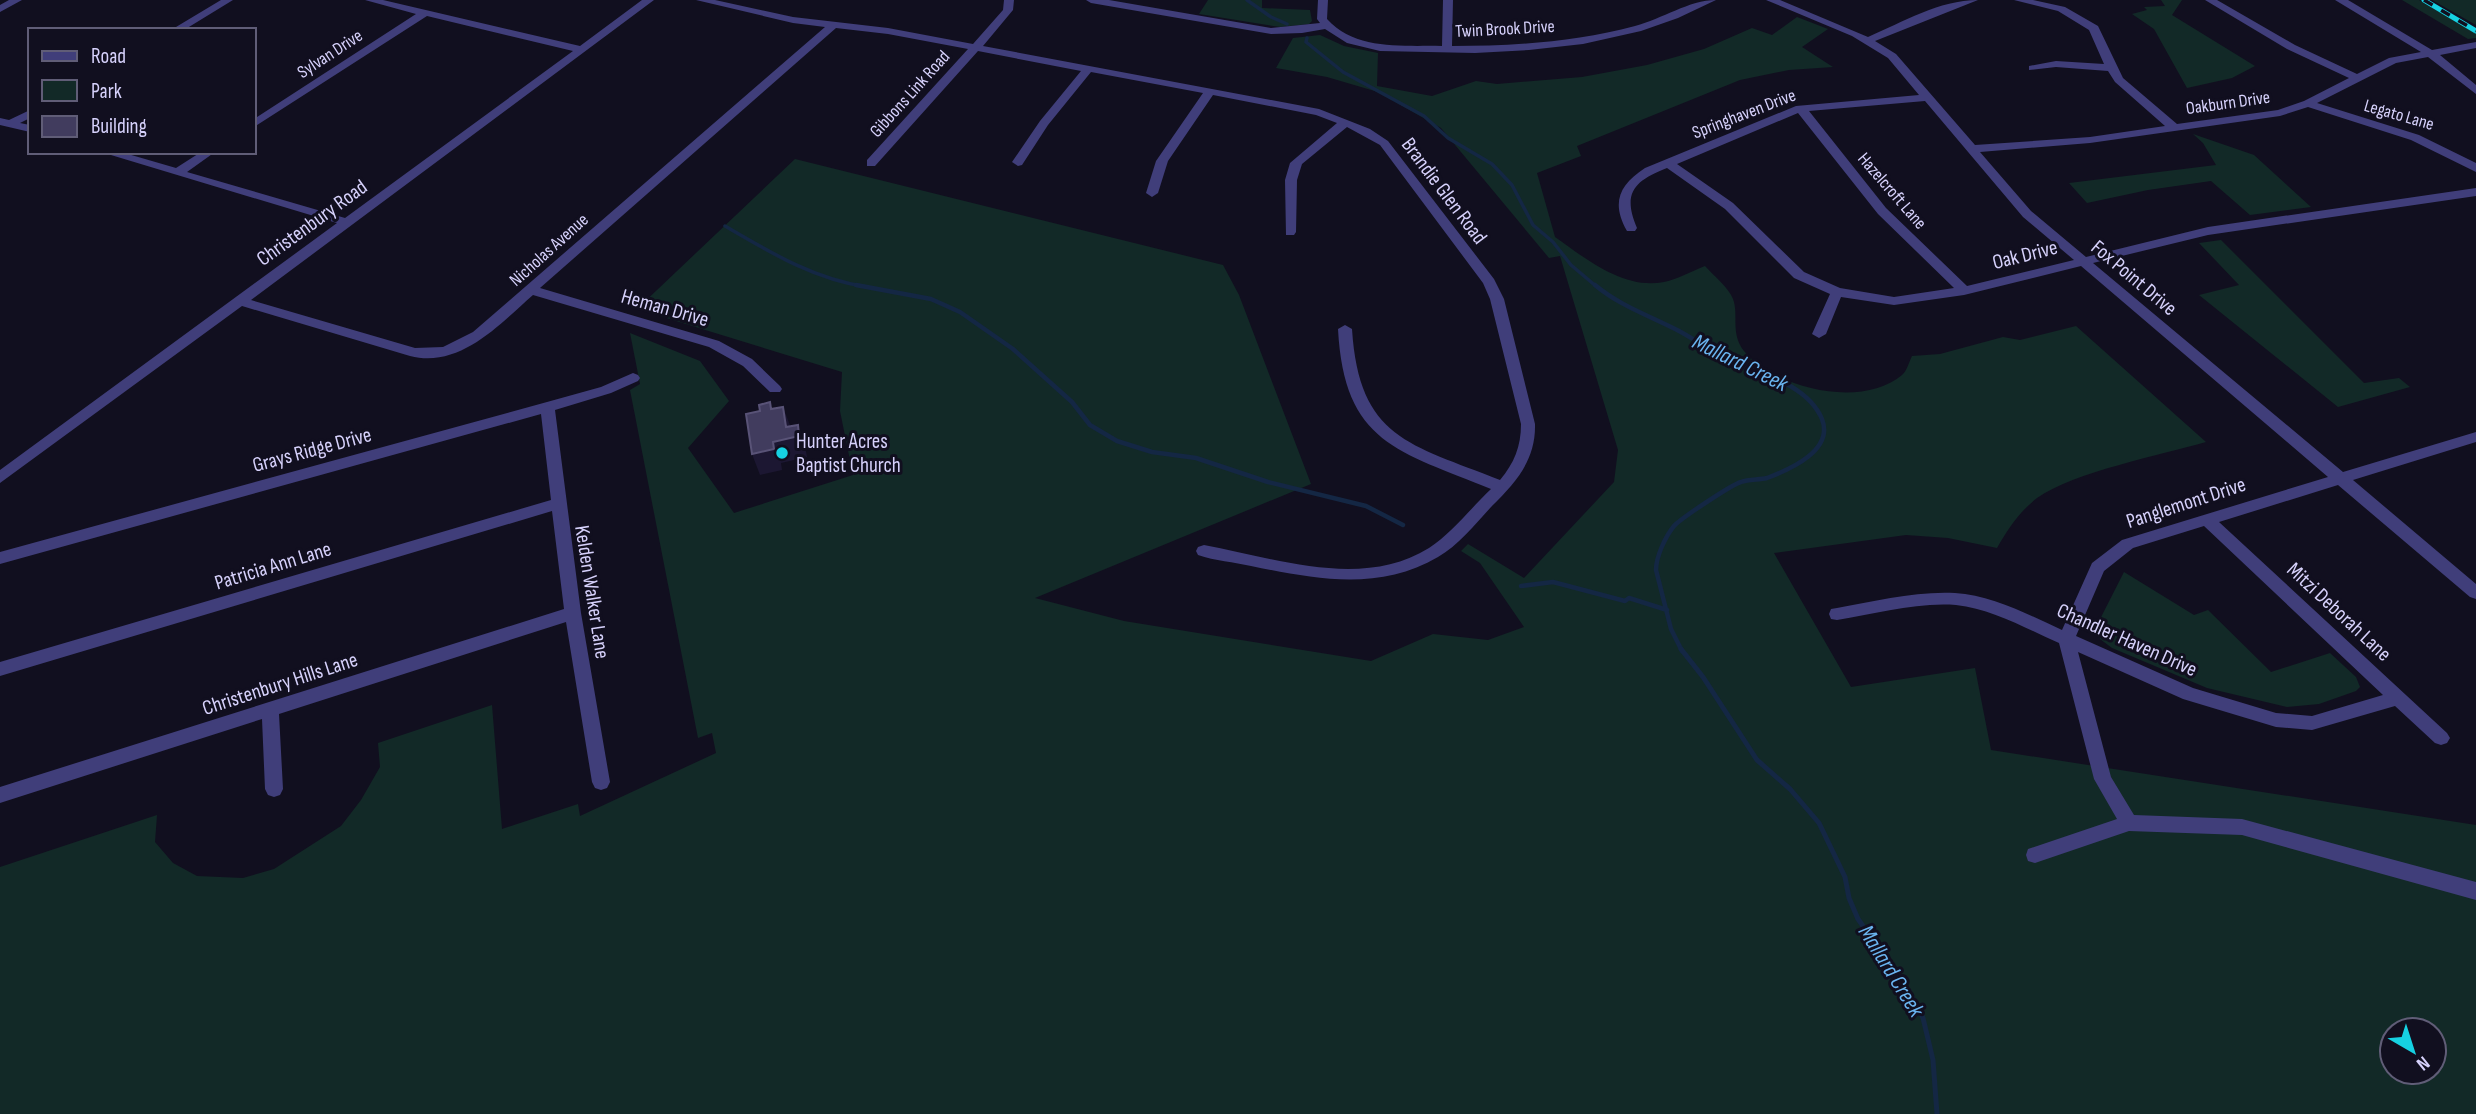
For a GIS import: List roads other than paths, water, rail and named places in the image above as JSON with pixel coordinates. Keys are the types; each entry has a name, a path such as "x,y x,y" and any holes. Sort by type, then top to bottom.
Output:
{"street":[{"path":"0,9 17,0"},
{"path":"179,28 228,0"},
{"path":"370,0 579,50"},
{"name":"Christenbury Road","path":"0,478 649,0"},
{"name":"Brandie Glen Road","path":"701,0 793,20 888,31 1319,112 1377,137 1393,152 1494,291 1529,437 1522,461 1502,487 1447,543 1411,564 1371,574 1335,575 1204,551"},
{"name":"Gibbons Link Road","path":"871,163 1008,10 1009,0"},
{"path":"1091,0 1271,31 1302,30 1326,25 1322,19 1323,0"},
{"path":"1447,50 1448,0"},
{"name":"Twin Brook Drive","path":"1326,25 1342,37 1360,44 1447,50 1531,47 1600,37 1656,23 1712,0"},
{"name":"Fox Point Drive","path":"1771,0 1868,40 1901,65 1926,98 2027,214 2476,593"},
{"path":"1868,40 1944,8 1973,0"},
{"path":"2020,0 2061,9 2094,28 2119,80 2175,128"},
{"path":"2061,9 2074,0"},
{"path":"2210,0 2291,47 2355,77"},
{"path":"2340,0 2427,52 2460,75 2476,91"},
{"name":"Sylvan Drive","path":"256,123 425,13"},
{"name":"Nicholas Avenue","path":"239,301 415,353 431,354 458,348 472,341 833,25"},
{"name":"Oakburn Drive","path":"1972,149 2076,141 2280,113 2308,103 2393,60 2476,45"},
{"path":"2033,68 2056,64 2111,68"},
{"path":"1018,162 1044,123 1088,69"},
{"path":"1152,193 1162,161 1210,91"},
{"name":"Springhaven Drive","path":"1631,228 1623,210 1623,198 1628,187 1649,171 1800,108 1926,98"},
{"name":"Legato Lane","path":"2308,103 2338,116 2420,138 2451,150 2476,168"},
{"name":"Hazelcroft Lane","path":"1800,108 1882,211 1964,291"},
{"path":"5,122 28,114"},
{"path":"5,122 28,128"},
{"path":"1290,232 1291,180 1296,163 1346,122"},
{"path":"114,154 346,222"},
{"path":"178,172 206,154"},
{"name":"Oak Drive","path":"1668,163 1729,206 1799,275 1837,292 1894,301 1964,291 2208,231 2476,192"},
{"name":"Heman Drive","path":"531,290 714,344 743,358 775,389"},
{"path":"1819,334 1837,292"},
{"path":"1345,329 1347,363 1369,417 1376,426 1396,441 1502,487"},
{"name":"Grays Ridge Drive","path":"0,558 547,407 606,390 633,378"},
{"name":"Kelden Walker Lane","path":"547,407 557,504 601,782"},
{"name":"Panglemont Drive","path":"2066,639 2098,567 2128,544 2476,437"},
{"name":"Patricia Ann Lane","path":"0,669 557,504"},
{"name":"Mitzi Deborah Lane","path":"2206,519 2441,738"},
{"name":"Chandler Haven Drive","path":"1837,614 1929,599 1958,599 2001,610 2189,694 2276,720 2312,723 2397,698"},
{"name":"Christenbury Hills Lane","path":"0,795 573,613"},
{"path":"2066,639 2103,779 2129,823"},
{"path":"271,711 274,789"},
{"path":"2035,855 2129,823 2242,827 2476,891"}],"waterway":[{"name":"Mallard Creek","path":"1247,0 1271,17 1287,24"},
{"name":"Mallard Creek","path":"1307,38 1306,42 1343,72 1424,116 1448,138 1492,164 1512,185 1533,225 1553,242 1571,265 1597,287"},
{"path":"725,226 811,271 867,287"},
{"path":"856,285 931,299 960,312 1013,349 1072,402 1090,425 1117,441 1152,452 1196,458 1268,482 1366,506 1403,525"},
{"name":"Mallard Creek","path":"1595,285 1625,305 1679,331 1725,358 1780,380 1805,396 1822,419 1822,440 1808,457 1767,478 1735,484 1674,526 1659,553 1656,565 1666,610"},
{"path":"1521,586 1553,582 1625,601 1629,598 1666,610"},
{"name":"Mallard Creek","path":"1666,610 1671,629 1681,649"},
{"name":"Mallard Creek","path":"1681,649 1703,677 1757,760 1790,789 1819,823 1845,877 1849,898 1858,919 1907,988 1923,1018 1933,1060 1937,1114"}],"railway":[{"path":"2424,0 2476,31"}],"place":[{"name":"Hunter Acres Baptist Church","path":"782,453"}]}
